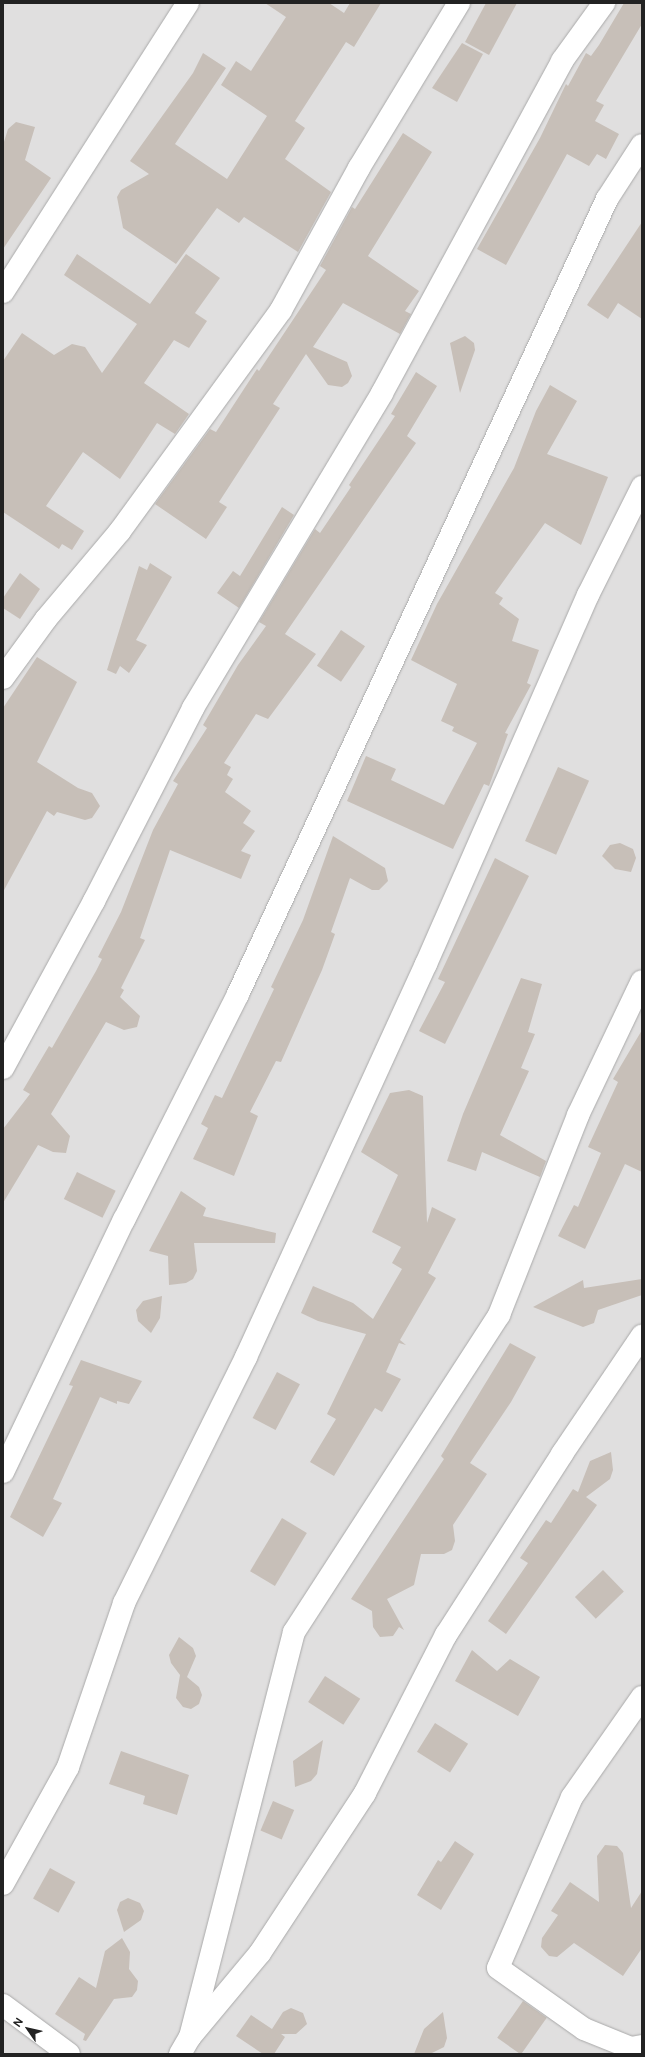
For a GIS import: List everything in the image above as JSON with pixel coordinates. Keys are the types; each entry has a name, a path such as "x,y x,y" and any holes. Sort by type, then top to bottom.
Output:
{"street":[{"path":"3,292 188,3"},
{"path":"3,678 46,619 120,530 281,310 359,168 459,3"},
{"path":"3,1068 94,901 193,708 382,393 562,61 604,3"},
{"path":"3,1472 124,1220 238,994 607,199 642,145"},
{"path":"3,1884 68,1767 124,1603 249,1350 426,964 588,595 642,487"},
{"path":"185,2045 294,1632 499,1315 578,1115 642,981"},
{"path":"185,2045 260,1953 364,1793 446,1635 562,1454 642,1336"},
{"path":"642,1697 572,1797 498,1968 584,2029 631,2048 642,2046"},
{"path":"3,2005 69,2054"}],"shaded area":[{"path":"3,3 642,3 642,2054 3,2054"}],"building":[{"path":"265,3 329,3 344,13 350,3 381,3 354,47 346,42 295,121 305,128 285,159 331,192 298,252 244,217 239,223 217,208 176,264 123,228 117,197 121,190 149,174 130,161 193,73 203,53 226,68 175,144 227,179 267,116 221,85 236,61 251,71 286,17"},
{"path":"486,3 517,3 489,55 465,42"},
{"path":"624,3 642,3 642,24 596,101 604,105 595,121 619,134 606,159 597,154 589,166 567,154 506,265 477,249 540,138 566,84 568,86 586,53 591,56 599,45"},
{"path":"462,43 483,54 457,102 432,88"},
{"path":"16,122 35,127 25,160 51,178 3,249 3,145 8,129"},
{"path":"403,133 432,152 368,256 419,291 405,311 411,314 400,334 343,303 313,347 347,362 352,376 348,383 342,387 328,385 306,354 273,404 280,408 219,502 227,507 206,539 155,504 210,429 216,432 257,369 259,371 326,270 320,266 352,207 355,209"},
{"path":"642,222 642,319 618,303 608,319 587,305"},
{"path":"77,254 150,304 186,254 220,278 195,313 207,321 189,348 174,340 144,383 189,414 175,434 157,423 120,479 83,452 46,506 84,531 72,550 62,544 59,549 3,512 3,361 22,333 54,355 72,344 85,347 102,373 137,324 64,275"},
{"path":"465,336 474,343 475,350 460,393 450,343"},
{"path":"416,372 437,386 407,436 416,443 285,634 316,654 268,719 256,714 224,763 231,767 227,775 233,779 225,792 251,811 243,823 255,831 241,851 251,855 241,879 170,850 140,938 145,940 121,988 124,990 120,997 140,1016 137,1027 124,1030 106,1022 51,1114 70,1136 66,1153 53,1152 38,1145 3,1203 3,1129 30,1094 23,1090 49,1046 52,1048 102,959 98,957 121,912 153,830 178,784 173,781 207,728 203,725 238,665 266,626 259,622 315,529 320,533 351,487 349,485 395,416 391,414"},
{"path":"550,385 577,401 547,454 608,477 581,545 545,523 495,593 503,598 499,604 519,619 512,641 539,650 527,683 531,685 505,733 508,734 489,786 484,784 453,849 347,801 366,756 396,769 391,780 444,805 477,743 452,731 454,727 441,721 457,684 411,660 437,604 514,468 536,411"},
{"path":"282,507 294,515 239,608 217,593 233,571 240,576"},
{"path":"150,563 172,577 136,640 147,645 129,673 120,666 116,674 107,670 139,566 147,570"},
{"path":"20,573 40,589 20,619 3,608 3,598"},
{"path":"341,630 365,646 341,682 317,666"},
{"path":"37,657 77,682 37,762 78,788 92,793 100,806 92,818 85,820 57,812 54,816 47,811 3,892 3,708"},
{"path":"558,767 589,781 556,855 525,841"},
{"path":"333,836 385,868 388,881 379,890 372,890 350,878 331,932 335,934 322,970 281,1062 276,1061 250,1112 258,1116 234,1176 193,1159 208,1128 201,1124 215,1095 222,1098 274,989 271,987 303,920"},
{"path":"620,843 633,849 636,858 631,872 615,869 602,856 610,845"},
{"path":"495,858 529,876 445,1044 419,1031 445,982 438,979"},
{"path":"521,978 542,984 528,1032 535,1034 521,1068 529,1071 500,1135 546,1161 540,1177 482,1152 476,1171 447,1161 463,1114"},
{"path":"642,1030 642,1172 625,1164 585,1249 558,1236 574,1205 578,1207 601,1153 588,1147 618,1082 613,1079"},
{"path":"409,1090 423,1096 427,1223 432,1207 456,1219 428,1273 436,1278 400,1340 406,1345 399,1343 386,1372 401,1379 382,1412 375,1408 334,1476 310,1462 336,1419 327,1414 366,1334 318,1321 301,1313 313,1286 353,1303 373,1319 402,1269 392,1263 401,1247 372,1232 398,1175 361,1152 390,1093"},
{"path":"77,1172 116,1191 102,1218 64,1199"},
{"path":"181,1191 206,1208 203,1216 276,1233 275,1243 194,1243 197,1271 193,1279 186,1283 169,1285 168,1256 149,1251"},
{"path":"642,1279 642,1295 598,1310 594,1323 583,1327 533,1307 583,1280 584,1288"},
{"path":"162,1296 160,1318 151,1333 138,1321 136,1310 143,1301"},
{"path":"510,1343 536,1357 511,1402 470,1463 487,1474 453,1525 455,1541 452,1550 444,1554 421,1554 414,1585 387,1599 404,1630 399,1627 393,1636 380,1637 373,1627 372,1611 351,1599 444,1459 441,1456"},
{"path":"81,1360 142,1381 129,1404 117,1401 117,1404 100,1397 53,1499 62,1503 43,1537 10,1517 73,1386 69,1385"},
{"path":"277,1372 300,1384 276,1430 253,1418"},
{"path":"611,1452 613,1470 610,1479 586,1497 597,1505 506,1634 488,1621 528,1563 520,1558 546,1520 551,1523 573,1489 578,1492 590,1461"},
{"path":"282,1518 307,1533 275,1586 250,1571"},
{"path":"603,1570 624,1592 596,1619 575,1597"},
{"path":"179,1637 193,1648 196,1656 187,1677 199,1687 202,1695 199,1704 191,1709 183,1707 176,1698 180,1675 171,1663 169,1655"},
{"path":"472,1650 497,1671 510,1659 540,1677 518,1716 455,1681"},
{"path":"325,1676 360,1699 343,1725 308,1702"},
{"path":"435,1723 468,1744 450,1773 417,1752"},
{"path":"323,1740 317,1774 311,1781 295,1787 293,1761"},
{"path":"121,1751 189,1775 177,1815 143,1804 145,1796 109,1784"},
{"path":"273,1801 294,1810 282,1839 260,1830"},
{"path":"455,1841 474,1854 441,1910 417,1895 438,1860 441,1862"},
{"path":"605,1845 617,1846 623,1853 631,1908 642,1891 642,1948 623,1976 574,1943 557,1957 549,1956 541,1947 542,1938 558,1915 551,1911 570,1882 599,1902 597,1856"},
{"path":"50,1868 75,1882 58,1913 33,1899"},
{"path":"128,1898 140,1903 144,1911 141,1920 124,1932 117,1910 120,1902"},
{"path":"122,1938 130,1952 129,1969 138,1981 137,1990 132,1997 114,1999 86,2041 83,2040 85,2034 55,2014 79,1977 96,1988 105,1951"},
{"path":"523,2001 547,2018 521,2054 497,2038"},
{"path":"291,2008 303,2013 307,2024 296,2034 281,2034 285,2037 274,2054 263,2054 236,2036 251,2015 272,2029 283,2012"},
{"path":"443,2012 447,2038 444,2047 430,2054 414,2054 424,2029"}]}
